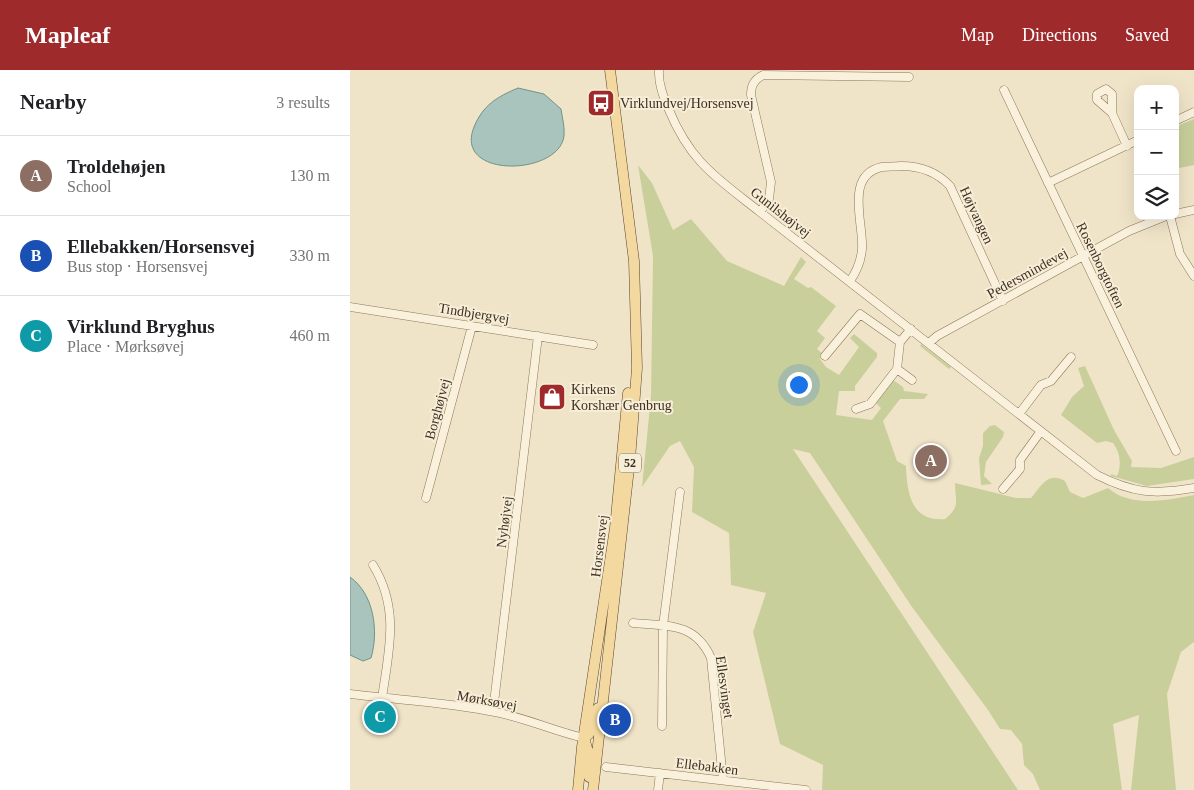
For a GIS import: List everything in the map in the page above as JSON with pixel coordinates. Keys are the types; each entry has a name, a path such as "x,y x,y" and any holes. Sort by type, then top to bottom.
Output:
{"main road":[{"name":"Horsensvej","path":"593,790 630,459 637,368 634,261 610,70"},
{"name":"Horsensvej","path":"578,790 615,528 623,457 634,305"},
{"name":"52","path":"589,790 589,761 584,738 590,734 606,681"},
{"path":"598,790 600,776 606,767"}],"street":[{"name":"Gunilshøjvej","path":"659,70 662,92 678,131 691,153 708,170 760,212 1097,475 1120,486 1140,492 1164,494 1194,488"},
{"path":"760,212 769,199 771,182 751,95 751,87 756,79 763,75 909,76"},
{"name":"Rosenborgtoften","path":"1004,90 1176,451"},
{"path":"1179,119 1194,112"},
{"path":"1112,113 1127,146"},
{"path":"1048,183 1134,142"},
{"name":"Højvangen","path":"850,281 856,272 862,248 858,197 861,185 867,175 881,167 913,166 936,174 950,186 1003,301"},
{"path":"1179,213 1194,210"},
{"name":"Pedersmindevej","path":"929,343 1129,231 1156,220"},
{"path":"1171,220 1180,254 1194,276"},
{"name":"Tindbjergvej","path":"350,307 593,345"},
{"path":"825,356 860,314 900,342"},
{"name":"Borghøjvej","path":"426,498 472,326"},
{"path":"856,408 870,404 897,369 900,342 911,329"},
{"name":"Nyhøjvej","path":"492,711 538,336"},
{"path":"1019,414 1041,385 1051,381 1071,357"},
{"path":"897,369 912,380"},
{"path":"1003,489 1020,469 1020,460 1041,431"},
{"path":"662,726 662,626 680,492"},
{"path":"372,565 388,595 390,648 382,698"},
{"name":"Ellesvinget","path":"633,623 683,629 695,634 705,644 711,658 723,780"},
{"name":"Mørksøvej","path":"350,694 492,711 517,716 554,731 584,738"},
{"name":"Ellebakken","path":"606,767 806,790"},
{"path":"658,790 660,773"}],"green space":[{"path":"1194,119 1194,165 1179,168 1179,130 1179,125"},
{"path":"638,165 652,183 673,230 691,219 727,261 784,286 801,257 806,262 794,279 808,288 811,287 836,306 817,331 825,338 817,349 823,354 820,359 826,367 839,375 859,347 850,338 854,334 877,353 877,357 855,386 855,391 839,391 836,415 872,420 881,408 876,403 877,398 893,380 903,387 904,391 928,394 924,399 900,399 883,421 897,461 906,466 908,486 913,504 925,516 934,519 945,519 950,514 956,503 955,483 1016,498 1031,498 1045,481 1054,478 1065,481 1070,492 1083,498 1108,488 1127,498 1150,501 1194,495 1194,642 1181,652 1167,694 1176,790 1131,790 1139,715 1113,724 1122,790 1040,790 1033,774 1024,765 1022,744 1011,730 1000,729 912,607 810,453 793,449 1018,790 822,790 823,765 780,744 753,632 766,593 731,585 729,533 692,512 694,467 680,441 670,446 642,487 651,396 653,256"},
{"path":"921,344 951,367 949,369 920,346"},
{"path":"1085,366 1114,430 1132,461 1131,467 1161,468 1194,457 1194,479 1147,486 1111,476 1111,474 1117,476 1120,463 1113,443 1106,441 1097,443 1061,415 1072,397 1084,386 1078,368"},
{"path":"995,425 1004,432 1003,437 986,462 984,476 992,484 981,485 979,458 983,446 983,433 990,426"}],"water":[{"path":"518,88 544,94 561,109 564,136 558,149 545,159 528,164 509,166 492,163 478,156 472,144 474,127 486,107"},
{"path":"350,577 365,593 374,625 371,658 363,661 350,655"}],"place":[{"name":"Virklundvej/Horsensvej","path":"601,103"},
{"name":"Kirkens Korshær Genbrug","path":"552,397"},
{"name":"Troldehøjen","path":"931,461"},
{"name":"Virklund Bryghus","path":"380,717"},
{"name":"Ellebakken/Horsensvej","path":"615,720"}]}
